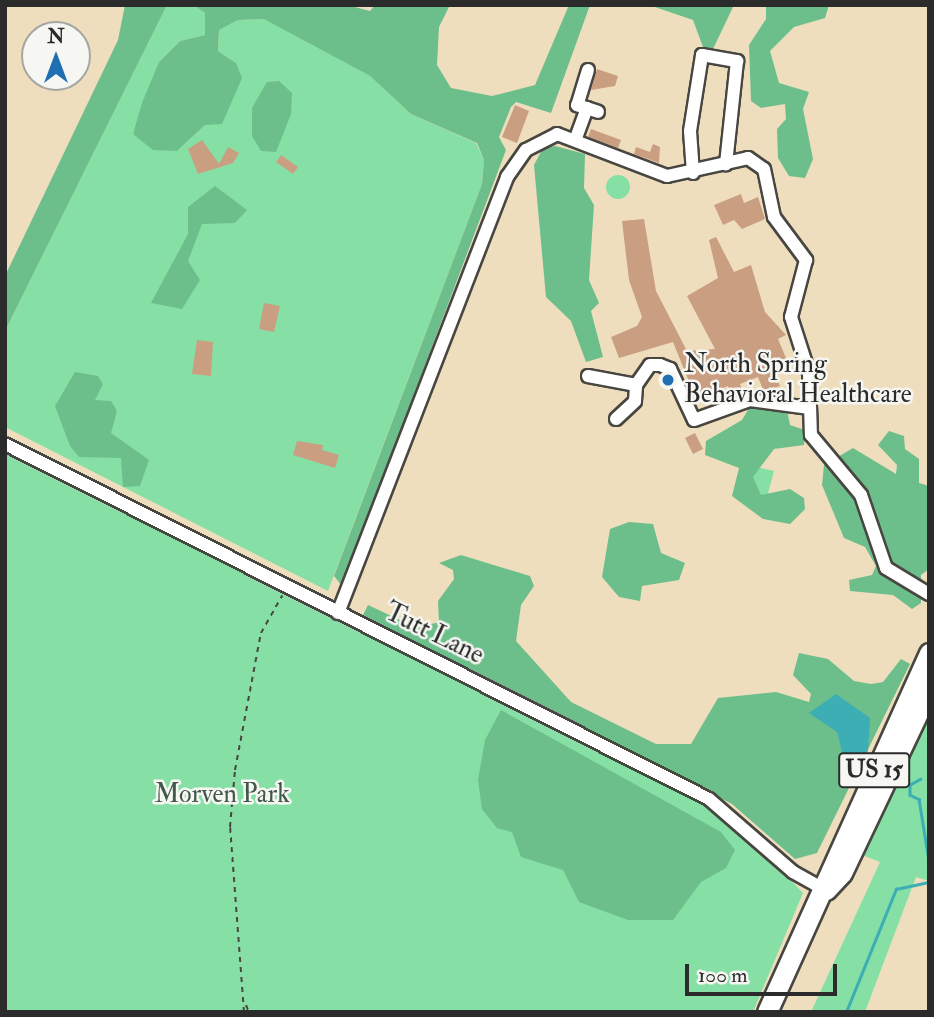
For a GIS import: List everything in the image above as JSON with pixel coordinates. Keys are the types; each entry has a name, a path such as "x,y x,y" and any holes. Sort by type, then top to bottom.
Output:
{"highway":[{"name":"US 15","path":"767,1012 826,890 830,863 929,653"},
{"name":"US 15","path":"826,890 842,873 929,690"}],"street":[{"path":"693,173 690,131 702,55 737,61 726,164"},
{"path":"576,138 592,110 577,105 588,70"},
{"path":"338,613 464,280 519,157 541,138 576,138 652,173 693,173 748,158 764,169 774,216 806,260 791,317 809,373 809,408 817,447 862,495 886,568 929,594"},
{"path":"616,419 635,401 636,385 650,365 670,369 694,420 750,400 809,408"},
{"path":"588,376 636,385"},
{"name":"Tutt Lane","path":"5,444 709,799 793,872 826,890"}],"path":[{"path":"249,1012 246,1004 230,827 235,770 261,633 269,610 289,589"},
{"path":"244,1012 246,1004"}],"green space":[{"path":"125,5 167,5 5,331 5,276 118,40"},
{"path":"167,5 193,5 205,13 205,35 180,41 159,62 133,134 177,151 205,125 236,63 218,51 219,30 238,20 265,19 370,76 411,114 476,143 484,160 482,184 328,591 5,427 5,331"},
{"path":"193,5 347,5 370,11 375,5 450,5 439,27 437,65 451,88 492,96 535,85 569,5 590,5 551,113 516,102 511,107 499,137 506,150 342,586 334,576 482,184 484,160 477,143 411,114 370,76 264,19 238,20 219,30 218,51 236,63 242,78 222,124 205,125 177,151 153,150 133,134 159,62 180,41 205,35 205,13"},
{"path":"649,5 734,5 713,49 703,47 693,20"},
{"path":"766,5 829,5 825,18 794,27 770,51 779,83 809,92 803,109 813,159 805,178 789,176 778,158 777,129 786,119 785,104 761,108 751,101 749,45 766,19"},
{"path":"279,81 292,93 291,114 276,152 261,151 252,136 252,108 267,82"},
{"path":"555,146 585,154 584,188 594,205 589,280 599,303 591,311 603,357 586,362 571,321 546,297 534,165 543,148"},
{"path":"618,175 627,178 630,187 627,196 618,199 609,196 606,187 609,178"},
{"path":"215,186 247,210 235,223 202,224 188,261 200,280 182,309 151,303 188,234 188,207"},
{"path":"75,372 98,376 103,384 95,400 111,401 117,411 111,433 149,460 140,486 123,487 121,458 79,457 70,446 55,406"},
{"path":"752,403 787,410 790,425 805,430 804,445 774,449 753,477 761,495 790,489 804,498 805,509 790,524 763,519 732,496 739,468 705,455 706,441 742,420"},
{"path":"889,431 904,436 905,449 919,459 919,483 929,486 929,569 921,575 921,603 912,609 893,595 850,591 849,580 872,575 876,566 865,547 844,538 822,485 824,465 853,448 896,474 897,465 878,445"},
{"name":"Morven Park","path":"5,444 712,798 803,893 753,1012 5,1012"},
{"path":"752,466 774,471 767,497 746,491"},
{"path":"629,522 653,524 661,553 685,563 679,580 642,586 640,601 619,597 602,577 610,529"},
{"path":"461,555 530,576 534,586 521,605 516,641 571,702 656,744 691,744 718,698 776,692 809,702 811,694 793,675 799,653 828,659 854,681 871,684 883,682 901,659 910,664 817,853 795,859 732,804 363,615 368,605 417,628 439,622 438,601 454,579 453,570 439,563"},
{"path":"501,710 721,832 735,850 726,868 701,882 673,920 628,920 579,902 563,870 521,857 512,832 497,828 482,809 478,780 485,740"},
{"path":"929,712 929,881 916,877 865,1012 811,1012 880,862 860,854"}],"water":[{"path":"836,694 870,718 868,751 860,761 844,759 837,732 809,713"}],"building":[{"path":"597,69 618,76 615,86 591,90"},
{"path":"515,105 529,111 517,143 502,137"},
{"path":"591,129 621,140 618,148 588,137"},
{"path":"202,140 219,164 228,147 239,153 233,163 198,174 188,149"},
{"path":"653,144 660,147 659,163 634,154 636,147 650,152"},
{"path":"281,155 298,167 293,174 276,162"},
{"path":"741,194 744,203 758,197 765,219 742,229 734,220 723,225 714,205"},
{"path":"644,219 656,291 687,351 715,349 687,296 718,278 709,240 716,237 734,272 751,265 765,312 786,335 778,339 786,358 772,366 780,386 764,392 758,377 740,384 743,392 732,396 728,386 696,399 673,342 619,358 611,337 637,326 642,317 629,280 622,221"},
{"path":"264,303 280,306 274,332 259,329"},
{"path":"197,340 213,342 211,376 192,374"},
{"path":"695,433 703,449 693,454 685,438"},
{"path":"297,441 323,445 322,450 339,455 335,468 293,455"}],"waterway":[{"path":"921,779 910,785 910,795 919,799 929,861"},
{"path":"846,1012 896,889 929,882"},
{"path":"929,934 929,954"}],"place":[{"name":"North Spring Behavioral Healthcare","path":"668,380"}]}
